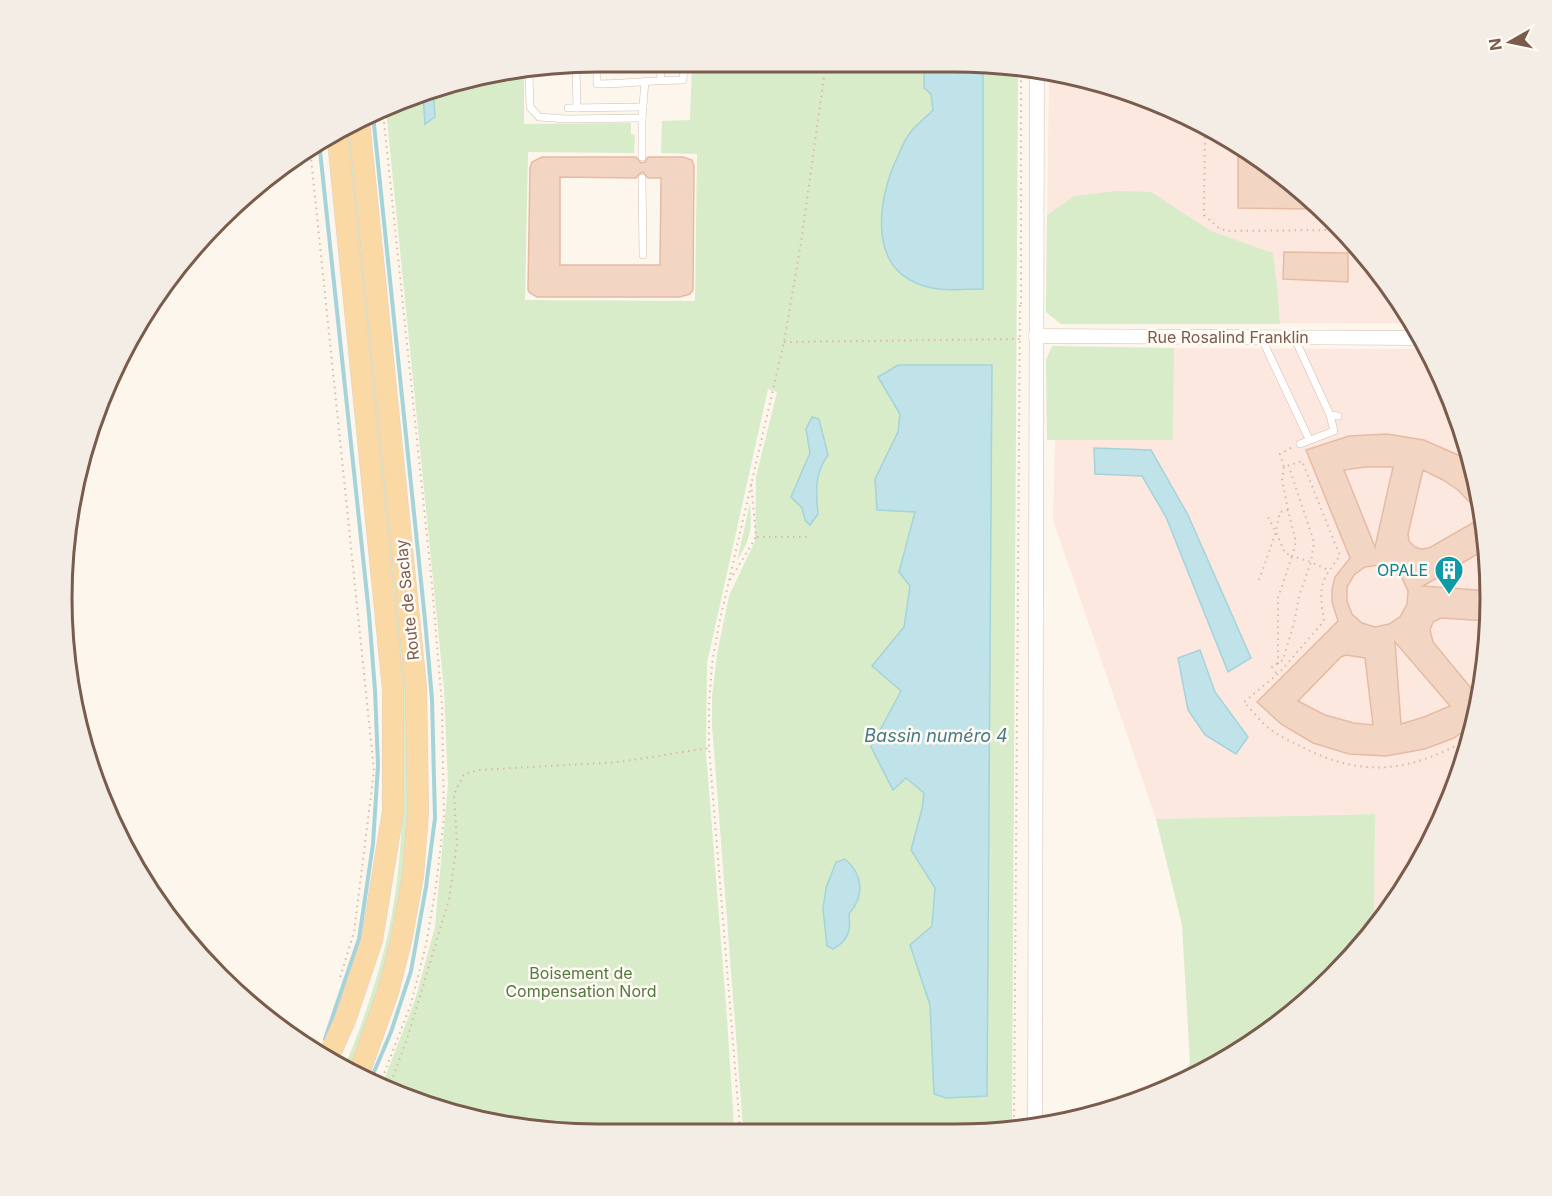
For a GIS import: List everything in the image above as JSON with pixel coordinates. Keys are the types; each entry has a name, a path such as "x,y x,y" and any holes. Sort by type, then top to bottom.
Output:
{"main road":[{"name":"Route de Saclay","path":"360,129 416,688 418,812 413,876 401,941 388,992 361,1068"},
{"name":"Route de Saclay","path":"331,1051 345,1020 372,940 393,811 393,689 338,140"}],"street":[{"path":"1035,1117 1037,79"},
{"name":"Rue Rosalind Franklin","path":"1036,336 1412,338"}],"lane":[{"path":"597,72 597,84 629,84 645,81 683,81 683,72"},
{"path":"661,72 661,81"},
{"path":"576,73 577,108"},
{"path":"529,77 530,107 539,117 642,118"},
{"path":"642,158 645,81"},
{"path":"568,108 643,107"},
{"path":"642,178 643,255"},
{"path":"1261,337 1308,437"},
{"path":"1294,337 1330,415 1334,431 1300,444"},
{"path":"1330,415 1338,416"}],"path":[{"path":"740,1124 709,748 712,664 751,480 784,342 805,219 825,72"},
{"path":"1014,1120 1021,77"},
{"path":"1205,136 1204,215 1212,223 1227,231 1330,230"},
{"path":"311,158 374,771 354,932 337,986"},
{"path":"1020,304 1036,303"},
{"path":"784,342 1020,339"},
{"path":"1278,664 1278,597 1296,542 1282,479 1284,467 1280,454 1300,444"},
{"path":"1284,467 1302,461 1340,556 1328,571 1320,594 1324,621 1276,674 1244,702 1269,729 1318,755 1344,764 1371,768 1400,766 1428,759 1459,744"},
{"path":"1276,674 1272,667 1283,660 1299,596 1311,562 1314,542 1289,466"},
{"path":"729,583 756,537 751,480"},
{"path":"1259,580 1276,532 1280,512 1288,510"},
{"path":"1267,515 1285,553 1328,571"},
{"path":"756,537 811,537"},
{"path":"391,1081 409,1033 448,899 457,843 454,794 464,774 479,770 619,762 709,748"}],"shaded area":[{"path":"1049,81 1090,90 1155,112 1217,142 1246,161 1274,181 1326,226 1371,278 1402,323 1061,324 1046,312"},
{"path":"1174,348 1417,349 1440,397 1462,462 1475,529 1480,598 1475,667 1462,734 1440,799 1410,861 1374,914 1375,814 1156,819 1053,520 1055,440 1173,440"}],"green space":[{"name":"Boisement de Compensation Nord","path":"692,72 954,72 1018,76 1012,1120 954,1124 743,1124 712,725 712,697 717,654 729,596 755,541 756,477 777,392 768,389 707,663 706,752 734,1124 598,1124 529,1119 462,1106 385,1079 415,1000 435,927 448,784 444,689 387,117 462,90 524,78 524,124 631,123 631,134 635,135 634,153 528,152 525,300 695,301 697,154 661,153 662,121 690,120"},
{"path":"353,132 410,729 409,844 389,962 353,1064 347,1060 370,998 384,951 394,904 402,815 346,136"},
{"path":"1116,191 1151,192 1211,231 1273,253 1280,324 1061,324 1046,312 1047,215 1074,196"},
{"path":"1052,346 1174,348 1173,440 1047,440 1046,360"},
{"path":"750,503 750,534 737,561"},
{"path":"1375,814 1374,914 1371,918 1326,970 1301,993 1246,1035 1187,1070 1190,1063 1182,925 1156,819"}],"water":[{"path":"924,72 983,73 983,289 939,289 914,282 899,272 889,259 883,243 883,208 891,173 908,136 933,110 931,94 924,88"},
{"path":"434,99 435,117 425,124 423,102"},
{"name":"Bassin numéro 4","path":"898,365 992,365 987,1096 946,1098 934,1094 930,1005 910,945 932,926 935,888 911,850 924,793 906,778 893,790 871,747 901,691 872,666 904,627 910,586 899,572 915,512 877,510 875,479 898,432 900,414 878,377"},
{"path":"812,417 819,419 828,455 818,476 818,514 810,525 805,520 802,508 791,497 810,453 806,429"},
{"path":"1094,448 1151,450 1188,515 1251,658 1228,672 1166,517 1142,476 1095,474"},
{"path":"1200,650 1215,692 1248,737 1236,754 1205,735 1188,710 1178,658"},
{"path":"845,859 855,871 860,893 849,914 848,934 843,942 833,949 827,946 823,909 826,888 836,862"}],"building":[{"path":"1238,156 1274,181 1307,209 1238,208"},
{"path":"542,157 636,157 641,163 645,162 648,157 683,157 692,160 694,166 693,290 690,294 680,297 537,297 530,293 528,290 530,168 532,162","holes":["643,172 648,178 661,178 660,265 560,265 560,177 636,178"]},
{"path":"1284,252 1348,253 1348,282 1283,279"},
{"name":"OPALE","path":"1387,434 1424,440 1460,457 1471,504 1458,490 1423,470 1408,534 1409,541 1415,547 1429,548 1474,522 1478,554 1423,586 1480,590 1479,620 1441,618 1433,622 1430,630 1433,642 1471,688 1472,686 1463,732 1454,738 1425,749 1386,756 1349,754 1313,743 1281,724 1257,702 1338,621 1332,602 1332,589 1335,577 1350,558 1306,450 1349,436","holes":["1393,467 1375,547 1344,470","1379,565 1392,569 1402,578 1408,591 1407,604 1400,617 1389,624 1375,627 1362,623 1352,614 1347,601 1347,587 1354,575 1365,567","1395,642 1450,706 1401,724","1346,655 1365,658 1373,725 1354,723 1325,715 1298,701 1341,657"]}],"waterway":[{"path":"373,1074 391,1032 411,971 426,887 435,818 432,699 374,122"},
{"path":"320,152 369,614 378,765 373,844 359,939 325,1039"}],"place":[{"name":"OPALE","path":"1449,596"}]}
